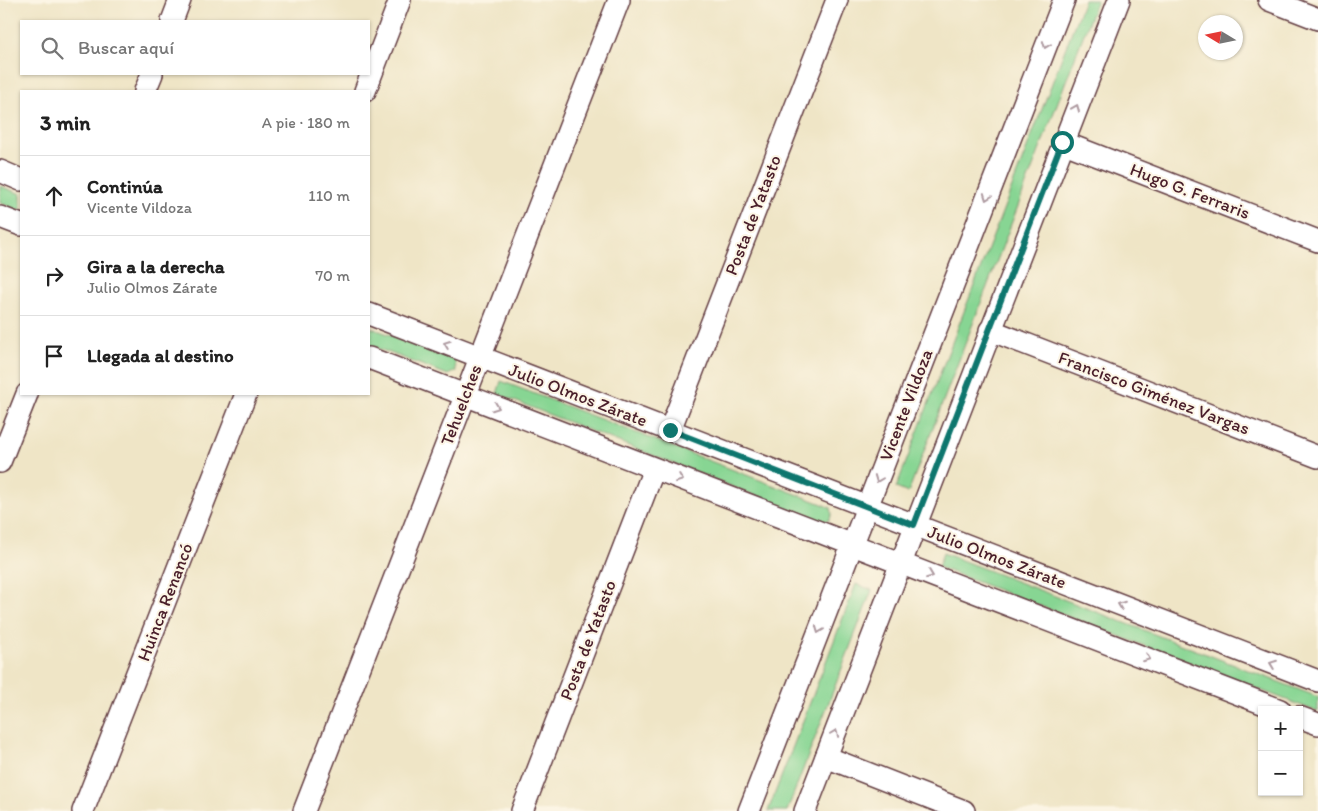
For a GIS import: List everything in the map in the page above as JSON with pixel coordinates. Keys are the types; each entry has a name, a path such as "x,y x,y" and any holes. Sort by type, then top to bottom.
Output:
{"street":[{"path":"172,20 180,0"},
{"path":"365,90 400,0"},
{"name":"Tehuelches","path":"304,811 619,0"},
{"name":"Posta de Yatasto","path":"670,430 836,0"},
{"name":"Vicente Vildoza","path":"749,811 1064,0"},
{"path":"804,811 1062,142 1119,0"},
{"path":"1269,0 1318,20"},
{"path":"145,90 152,75"},
{"name":"Hugo G. Ferraris","path":"1062,142 1318,240"},
{"path":"0,171 20,180"},
{"path":"0,216 20,225"},
{"name":"Julio Olmos Zárate","path":"370,314 1318,681"},
{"name":"Francisco Giménez Vargas","path":"990,330 1318,456"},
{"path":"370,358 1270,706"},
{"path":"0,462 27,395"},
{"name":"Huinca Renancó","path":"83,811 246,395"},
{"name":"Posta de Yatasto","path":"522,811 654,469"},
{"path":"1303,718 1318,724"},
{"path":"826,757 964,811"}],"green space":[{"path":"1084,0 1097,0 908,493 896,488"},
{"path":"0,186 20,194 20,211 0,203"},
{"path":"370,327 452,358 455,361 456,371 448,375 370,345"},
{"path":"501,381 825,505 831,508 832,514 829,520 822,522 497,394"},
{"path":"943,553 1318,697 1318,712 1303,706 938,567"},
{"path":"856,584 872,590 787,811 768,811"}],"route":[{"path":"670,430 914,525 1062,142"}]}
